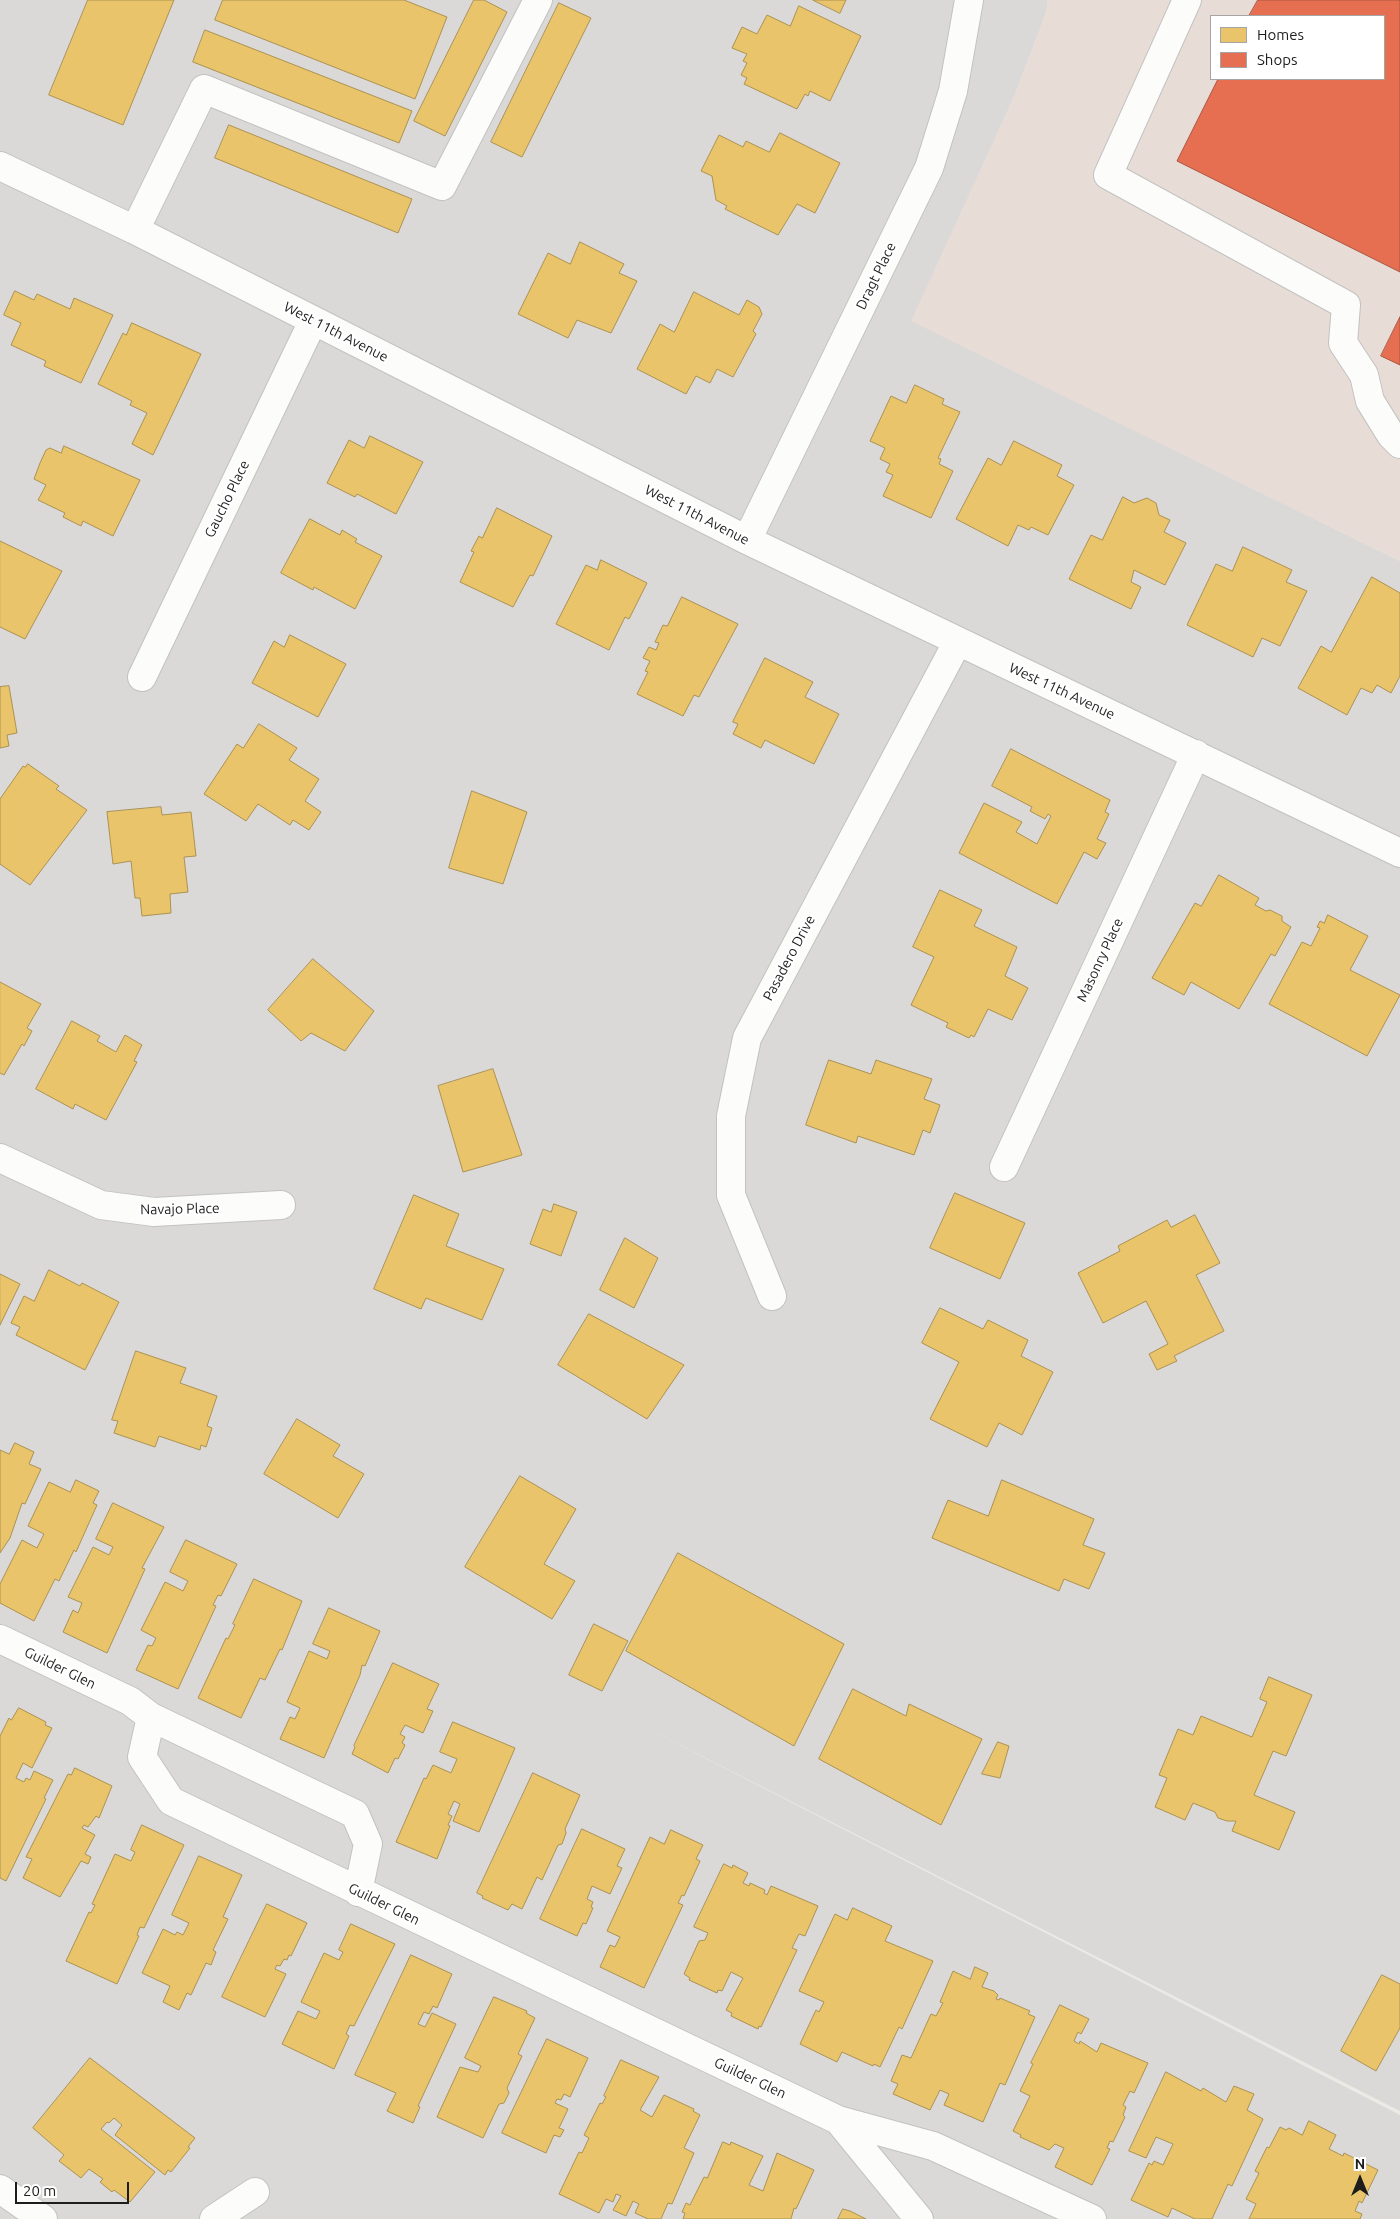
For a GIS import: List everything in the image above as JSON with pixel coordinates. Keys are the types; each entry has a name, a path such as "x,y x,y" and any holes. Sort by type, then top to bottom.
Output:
{"street":[{"path":"135,230 204,89 442,186 538,0"},
{"name":"Dragt Place","path":"747,540 929,168 954,91 970,0"},
{"path":"1187,0 1108,174 1346,305 1343,343 1364,375 1370,401 1391,435 1400,444"},
{"name":"West 11th Avenue","path":"0,166 135,230 747,540 1400,853"},
{"name":"Gaucho Place","path":"142,677 313,320"},
{"name":"Pasadero Drive","path":"772,1296 731,1195 731,1116 747,1038 958,641"},
{"name":"Masonry Place","path":"1004,1167 1196,754"},
{"name":"Navajo Place","path":"0,1158 102,1205 154,1212 281,1205"},
{"name":"Guilder Glen","path":"0,1639 130,1701 152,1717 142,1757 171,1800 358,1892 838,2120 933,2146 1092,2219"},
{"path":"152,1717 355,1814 368,1844 358,1892"},
{"name":"Guilder Glen","path":"838,2120 919,2219"},
{"path":"0,2189 43,2219"},
{"path":"214,2219 255,2192"}],"shaded area":[{"path":"0,0 1048,0 1046,13 1014,97 912,321 1400,561 1400,2111 627,1718 1400,2115 1400,2219 0,2219"},
{"path":"1048,0 1400,0 1400,561 911,321 1014,97 1046,13"}],"building: Homes":[{"path":"88,0 174,0 123,125 49,95"},
{"path":"223,0 404,0 447,17 415,99 215,20"},
{"path":"474,0 484,0 507,12 445,136 414,121"},
{"path":"813,0 846,0 840,13"},
{"path":"559,3 591,18 522,157 491,142"},
{"path":"799,6 861,36 830,101 810,91 808,96 805,94 797,109 744,84 747,78 741,75 747,63 743,61 747,54 732,48 742,27 757,34 767,15 790,26"},
{"path":"205,30 412,111 399,143 193,62"},
{"path":"229,125 412,199 398,233 215,158"},
{"path":"780,133 840,163 815,213 797,204 778,235 725,209 727,206 716,200 712,176 701,171 719,135 743,147 746,141 769,152"},
{"path":"580,242 624,264 619,273 637,281 611,333 577,320 568,338 518,314 548,253 570,264"},
{"path":"15,291 34,300 37,294 70,309 74,298 113,315 81,383 44,366 46,361 11,345 21,323 4,315"},
{"path":"694,292 739,315 747,300 759,307 762,314 753,331 756,334 733,377 717,369 710,383 696,376 686,394 637,369 660,324 674,332"},
{"path":"132,323 201,354 153,455 132,444 147,413 130,405 132,401 98,384 123,333 126,335"},
{"path":"915,385 944,399 942,404 960,412 938,458 941,459 939,464 953,471 931,518 883,496 893,475 886,472 890,464 880,459 885,448 870,441 891,396 906,403"},
{"path":"370,436 423,462 396,514 357,494 355,497 327,483 349,440 364,448"},
{"path":"1014,441 1062,465 1057,476 1074,485 1048,535 1031,527 1029,530 1018,525 1008,546 956,519 988,458 1001,465"},
{"path":"64,446 140,480 113,536 83,521 81,526 63,517 65,513 38,500 46,485 34,479 46,450 50,448 61,453"},
{"path":"1123,497 1134,503 1147,498 1156,503 1159,515 1170,520 1164,532 1186,543 1165,585 1134,570 1131,582 1141,587 1131,609 1069,579 1091,535 1102,540"},
{"path":"497,508 552,536 533,576 530,575 513,607 460,582 474,552 471,551 479,536 482,538"},
{"path":"310,519 340,535 342,530 357,539 355,542 382,556 355,609 314,587 313,590 281,573"},
{"path":"0,541 62,571 25,639 0,627"},
{"path":"1243,547 1292,570 1286,582 1307,591 1280,646 1262,638 1253,657 1187,625 1216,564 1232,571"},
{"path":"601,560 647,583 629,619 625,617 609,650 556,624 586,565 597,570"},
{"path":"1372,577 1400,593 1400,676 1391,693 1377,685 1372,693 1361,688 1347,715 1298,688 1321,646 1331,652"},
{"path":"682,597 738,624 699,697 694,695 683,716 637,694 648,672 645,671 650,661 643,658 649,647 656,650 659,643 655,642 663,625 667,626"},
{"path":"290,635 346,664 318,717 252,683 274,641 284,647"},
{"path":"765,658 813,682 805,697 839,714 814,764 765,740 761,748 733,734 738,724 733,722"},
{"path":"9,686 17,733 7,735 9,746 0,748 0,687"},
{"path":"259,724 297,748 289,760 319,779 305,801 321,812 309,830 293,820 290,825 258,804 246,821 204,794 237,744 243,748"},
{"path":"1011,749 1110,800 1105,812 1109,814 1097,839 1106,843 1097,859 1084,852 1057,904 959,853 984,803 1022,822 1016,832 1037,844 1051,816 1048,814 1045,819 1030,811 1032,807 992,786"},
{"path":"28,764 59,786 56,789 87,810 30,885 0,864 0,799 23,766 25,767"},
{"path":"472,791 527,812 503,884 449,868"},
{"path":"161,807 162,815 191,812 196,856 184,857 188,892 170,894 171,913 142,916 140,898 135,898 131,861 113,864 107,812"},
{"path":"1219,875 1259,898 1255,905 1282,916 1282,921 1291,927 1275,956 1271,954 1239,1009 1191,982 1184,995 1152,978 1195,903 1201,906"},
{"path":"940,890 982,910 974,926 1017,947 1005,976 1028,988 1012,1020 988,1009 974,1037 971,1035 969,1038 946,1027 948,1023 911,1005 934,957 913,947"},
{"path":"1328,915 1368,936 1350,970 1400,995 1367,1056 1269,1004 1302,942 1311,946 1320,928 1317,927 1320,921 1324,923"},
{"path":"313,959 374,1011 345,1051 311,1033 301,1041 268,1010"},
{"path":"0,982 41,1004 27,1028 32,1031 4,1075 0,1073"},
{"path":"72,1021 100,1036 97,1041 116,1052 125,1035 142,1045 134,1061 137,1062 106,1120 75,1104 73,1109 36,1089"},
{"path":"829,1060 871,1074 876,1060 932,1079 924,1099 940,1105 930,1133 923,1130 914,1155 858,1136 856,1143 806,1125"},
{"path":"493,1069 522,1155 463,1172 438,1086"},
{"path":"955,1193 1025,1223 1000,1279 930,1248"},
{"path":"414,1195 459,1214 446,1246 504,1269 482,1320 426,1298 421,1309 374,1289"},
{"path":"554,1204 577,1212 561,1256 530,1244 543,1209 551,1212"},
{"path":"1195,1215 1220,1263 1196,1275 1224,1331 1174,1356 1177,1361 1157,1370 1149,1354 1168,1344 1146,1301 1103,1323 1078,1273 1120,1251 1118,1246 1167,1220 1171,1227"},
{"path":"625,1238 658,1258 634,1308 600,1290"},
{"path":"49,1270 80,1286 82,1283 119,1302 85,1370 16,1335 20,1327 11,1323 24,1296 34,1301"},
{"path":"0,1274 20,1284 0,1325"},
{"path":"940,1308 983,1329 988,1320 1028,1340 1021,1356 1053,1372 1022,1435 999,1423 987,1447 930,1419 959,1362 922,1343"},
{"path":"589,1314 684,1365 647,1419 558,1365"},
{"path":"136,1351 186,1368 180,1383 217,1396 207,1426 212,1428 206,1447 201,1445 200,1450 159,1436 155,1447 114,1433 118,1421 112,1420"},
{"path":"297,1419 340,1445 333,1456 364,1474 338,1518 264,1474"},
{"path":"15,1443 34,1452 29,1464 41,1469 25,1504 22,1503 10,1538 0,1553 0,1450 9,1454"},
{"path":"520,1476 576,1509 544,1564 575,1581 552,1619 465,1567"},
{"path":"76,1480 99,1491 93,1503 97,1505 76,1552 74,1550 59,1581 55,1579 34,1621 0,1603 0,1584 22,1540 37,1548 44,1534 28,1526 49,1482 70,1492"},
{"path":"1002,1480 1094,1519 1083,1545 1105,1553 1089,1589 1064,1579 1059,1591 932,1538 948,1500 988,1516"},
{"path":"113,1503 164,1527 142,1568 145,1569 107,1653 63,1632 73,1610 78,1613 82,1603 68,1597 93,1547 109,1555 113,1547 96,1539"},
{"path":"186,1540 237,1564 221,1596 218,1595 213,1605 216,1606 178,1689 136,1670 148,1645 152,1646 156,1638 141,1630 165,1582 183,1591 188,1581 170,1572"},
{"path":"678,1553 844,1644 794,1746 626,1651"},
{"path":"254,1579 302,1601 282,1650 280,1649 265,1680 260,1678 241,1718 198,1698 226,1638 228,1639 235,1625 233,1624"},
{"path":"329,1608 380,1631 365,1666 362,1665 360,1675 324,1758 280,1739 290,1717 295,1719 300,1708 287,1702 309,1651 327,1659 330,1651 313,1644"},
{"path":"594,1624 628,1641 602,1691 569,1675"},
{"path":"393,1663 439,1684 427,1709 433,1711 423,1733 405,1725 400,1734 405,1737 402,1743 405,1745 398,1759 395,1758 388,1773 352,1754"},
{"path":"1269,1677 1312,1695 1286,1756 1273,1751 1254,1795 1295,1812 1279,1850 1232,1831 1236,1821 1218,1818 1215,1812 1193,1803 1185,1820 1155,1807 1167,1778 1159,1775 1178,1729 1193,1735 1201,1716 1252,1737 1267,1702 1260,1699"},
{"path":"853,1689 906,1716 909,1704 982,1739 941,1825 819,1759"},
{"path":"19,1708 46,1722 45,1725 52,1728 32,1768 23,1763 16,1778 24,1782 26,1778 30,1780 34,1771 53,1780 44,1798 46,1799 6,1881 0,1878 0,1736 9,1718 11,1720"},
{"path":"453,1722 515,1748 479,1832 453,1821 460,1804 454,1801 448,1814 452,1816 448,1825 450,1826 437,1859 396,1842 424,1778 426,1779 433,1765 451,1773 457,1759 440,1752"},
{"path":"998,1742 1009,1746 1000,1778 982,1774"},
{"path":"75,1768 112,1786 99,1818 96,1816 88,1827 84,1825 82,1828 95,1835 85,1854 91,1857 88,1864 81,1861 60,1897 23,1878 32,1859 26,1857 68,1774 71,1775"},
{"path":"533,1773 580,1795 565,1829 566,1833 562,1844 558,1845 542,1880 537,1877 522,1909 512,1904 508,1910 482,1898 483,1896 477,1893"},
{"path":"142,1825 184,1845 144,1928 140,1927 137,1935 139,1936 117,1984 66,1961 89,1912 91,1913 95,1905 92,1904 115,1854 131,1861 135,1852 131,1850"},
{"path":"582,1829 625,1849 617,1866 622,1868 610,1894 592,1886 587,1899 593,1902 591,1907 593,1908 586,1924 583,1923 577,1936 540,1919"},
{"path":"671,1830 703,1845 696,1859 700,1861 684,1896 682,1895 678,1903 683,1905 644,1988 600,1967 610,1945 615,1947 620,1937 607,1931 650,1837 664,1844"},
{"path":"199,1856 242,1875 223,1917 228,1919 213,1950 216,1952 211,1965 206,1963 191,1995 187,1993 179,2010 163,2002 170,1986 142,1973 163,1929 175,1935 177,1932 183,1935 189,1923 172,1915"},
{"path":"724,1864 732,1868 733,1865 748,1873 743,1883 749,1886 750,1883 765,1890 764,1893 767,1895 771,1886 818,1906 805,1936 799,1934 792,1948 797,1950 761,2027 759,2026 758,2029 731,2016 732,2013 726,2010 743,1978 731,1972 722,1991 718,1990 717,1993 689,1980 690,1978 684,1974 699,1941 705,1940 708,1933 694,1927"},
{"path":"267,1904 307,1923 291,1956 289,1955 287,1960 284,1959 280,1966 277,1965 275,1969 286,1974 265,2017 222,1997"},
{"path":"853,1908 892,1926 885,1941 933,1961 902,2029 899,2027 880,2067 874,2064 873,2066 842,2052 837,2062 800,2044 816,2010 819,2012 824,2002 799,1991 835,1914 847,1920"},
{"path":"351,1924 395,1944 354,2026 350,2025 346,2034 349,2036 334,2069 282,2044 298,2011 316,2019 320,2011 301,2002 324,1953 339,1960 343,1952 339,1950"},
{"path":"411,1955 452,1974 437,2008 433,2006 429,2014 424,2012 418,2024 425,2027 432,2013 456,2024 418,2106 420,2107 413,2123 387,2111 396,2093 355,2075"},
{"path":"975,1967 988,1973 982,1987 994,1991 998,1995 996,1999 999,2000 1000,1998 1030,2011 1028,2014 1035,2017 1005,2085 1000,2083 983,2122 944,2105 949,2094 940,2090 930,2110 893,2094 898,2084 891,2081 902,2055 911,2058 931,2014 936,2016 943,2003 940,2002 953,1971 970,1979"},
{"path":"1382,1975 1400,1984 1400,2028 1376,2071 1341,2051"},
{"path":"494,1997 527,2011 526,2013 535,2018 518,2054 522,2056 507,2088 509,2093 504,2103 499,2104 483,2138 437,2117 460,2067 478,2072 481,2066 465,2058"},
{"path":"1060,2005 1089,2019 1081,2034 1078,2032 1074,2041 1079,2044 1080,2041 1097,2052 1101,2043 1148,2063 1134,2093 1130,2091 1123,2105 1126,2107 1123,2115 1125,2117 1113,2142 1110,2141 1107,2148 1110,2149 1092,2185 1055,2167 1064,2148 1055,2144 1049,2150 1020,2137 1021,2135 1013,2131 1030,2096 1020,2091 1033,2064 1031,2063"},
{"path":"547,2039 588,2058 570,2097 564,2094 561,2100 557,2099 555,2103 568,2109 559,2128 564,2130 560,2137 554,2135 546,2153 502,2133"},
{"path":"90,2058 195,2138 188,2147 190,2148 171,2172 168,2170 165,2175 115,2135 122,2125 114,2118 109,2123 107,2122 101,2129 155,2172 130,2202 114,2190 112,2192 100,2182 103,2179 89,2169 81,2178 59,2161 64,2155 33,2128"},
{"path":"621,2060 659,2077 640,2110 652,2117 664,2095 694,2109 693,2111 700,2115 684,2148 694,2153 672,2204 668,2203 661,2219 648,2219 635,2213 639,2204 633,2201 626,2216 613,2210 621,2196 616,2194 613,2202 606,2199 599,2213 559,2194 579,2152 582,2153 589,2138 584,2135 600,2103 602,2104 606,2097 604,2096"},
{"path":"1166,2072 1201,2091 1203,2088 1226,2102 1234,2086 1254,2094 1247,2110 1263,2119 1232,2186 1228,2184 1212,2219 1195,2219 1172,2208 1168,2217 1131,2200 1149,2163 1152,2165 1154,2161 1163,2165 1173,2144 1156,2137 1146,2158 1129,2151"},
{"path":"1309,2121 1336,2135 1329,2149 1343,2156 1344,2153 1378,2170 1362,2203 1359,2201 1355,2211 1362,2214 1360,2219 1249,2219 1256,2204 1246,2199 1259,2173 1255,2171 1267,2147 1269,2148 1280,2127 1286,2130 1289,2128 1302,2135"},
{"path":"723,2142 730,2145 731,2142 763,2156 749,2185 763,2191 777,2153 814,2170 796,2209 794,2208 791,2219 683,2219 685,2213 682,2212 686,2203 690,2205 704,2177 707,2178"},
{"path":"843,2209 850,2211 866,2219 838,2219"}],"building: Shops":[{"path":"1258,0 1400,0 1400,272 1177,161 1218,80 1385,80 1385,15 1250,15"},
{"path":"1400,317 1400,365 1381,356"}]}
